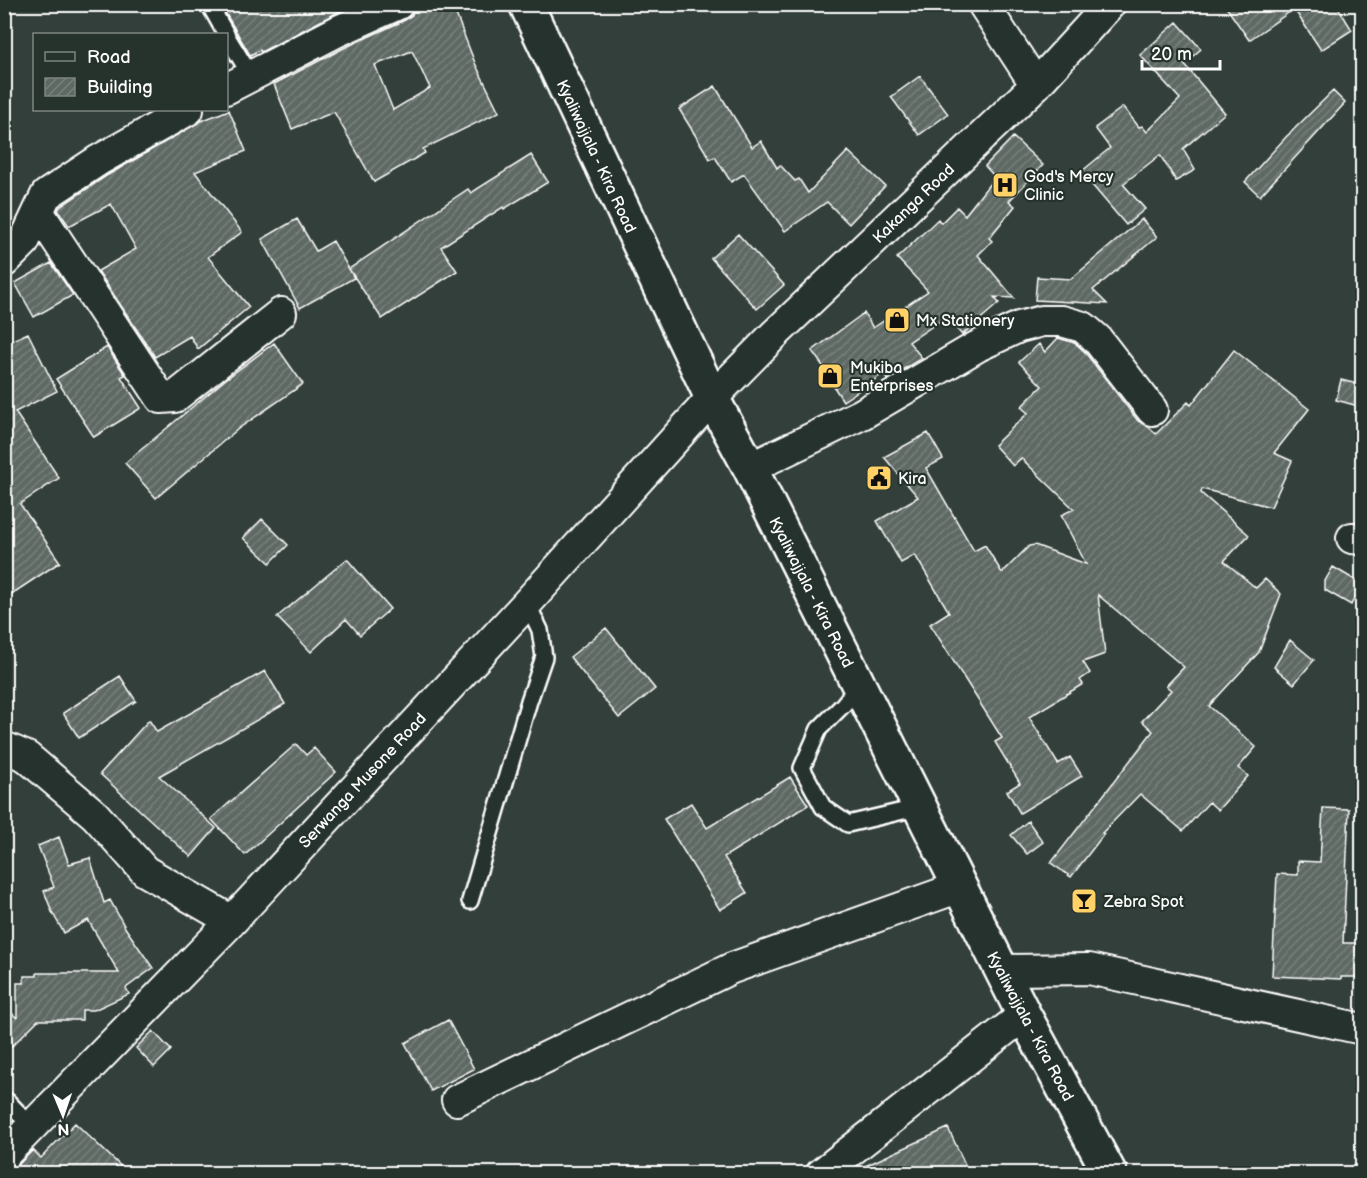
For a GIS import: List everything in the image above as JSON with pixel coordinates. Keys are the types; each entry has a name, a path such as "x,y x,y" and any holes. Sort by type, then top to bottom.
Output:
{"street":[{"path":"239,82 338,31 398,4"},
{"name":"Kyaliwajjala - Kira Road","path":"526,4 712,398 750,468 1024,1015 1110,1173"},
{"path":"983,4 1036,85"},
{"name":"Kakanga Road","path":"712,398 776,333 1036,85 1110,4"},
{"path":"4,262 24,242 46,195 99,160 186,111"},
{"path":"39,213 161,398 175,397 281,314"},
{"path":"750,468 862,414 978,346 1019,327 1042,321 1062,321 1083,327 1097,339 1152,410"},
{"name":"Serwanga Musone Road","path":"4,1155 232,921 712,398"},
{"path":"4,747 27,757 95,815 145,871 232,921"},
{"path":"457,1100 732,968 960,887"},
{"path":"1002,970 1089,969 1362,1029"},
{"path":"821,1173 1024,1015"}],"lane":[{"path":"209,4 225,33"},
{"path":"228,42 239,82"},
{"path":"470,901 529,700 544,657 540,630 526,603"},
{"path":"859,685 819,729 802,768 823,807 848,824 920,807"},
{"path":"4,1101 7,1101 32,1127"}],"building":[{"path":"220,4 337,4 340,11 261,52 260,50 250,55"},
{"path":"424,4 452,4 475,63 499,112 423,149 425,153 374,182 334,112 292,129 274,84 405,20 412,15 414,8","holes":["412,51 430,88 393,110 375,65"]},
{"path":"1224,4 1336,4 1352,30 1321,50 1294,9 1249,40"},
{"path":"1177,22 1201,49 1184,64 1225,113 1183,149 1195,170 1176,181 1160,155 1123,184 1145,209 1126,225 1081,172 1110,148 1095,128 1123,107 1139,127 1142,126 1147,132 1180,99 1140,55"},
{"path":"920,76 948,114 919,135 891,97"},
{"path":"715,86 752,147 761,141 777,168 780,165 795,181 799,179 808,193 848,151 885,186 849,224 827,202 785,231 744,174 731,182 715,157 710,159 679,109"},
{"path":"1333,91 1345,103 1260,196 1245,182 1286,137"},
{"path":"228,110 246,151 195,172 242,232 208,257 249,307 198,349 190,336 155,357 98,271 136,249 111,204 69,226 58,210 108,175 201,121"},
{"path":"1013,137 1043,165 1009,201 1015,206 989,238 992,241 978,255 1014,298 994,297 999,303 962,335 946,317 909,342 922,358 887,379 883,374 843,401 812,351 864,313 873,328 928,291 897,258 938,219 941,223 957,207 965,215 995,177 985,166"},
{"path":"531,155 548,182 504,209 503,207 441,247 457,271 382,319 349,269 468,189 471,193"},
{"path":"297,219 316,251 333,241 354,278 300,308 262,239"},
{"path":"1142,219 1157,237 1093,290 1107,304 1035,300 1037,277 1071,279"},
{"path":"738,234 784,285 757,309 711,258"},
{"path":"51,263 73,295 34,317 15,283"},
{"path":"28,333 57,391 15,412 59,478 20,504 60,562 4,599 4,344"},
{"path":"1058,338 1075,343 1084,351 1138,421 1156,434 1188,402 1191,405 1234,350 1309,409 1274,453 1292,461 1271,507 1202,489 1201,493 1249,535 1224,561 1256,588 1265,579 1281,594 1259,652 1209,706 1256,747 1238,768 1248,776 1218,810 1209,802 1183,831 1140,794 1102,833 1104,834 1071,877 1051,863 1153,731 1142,721 1171,690 1166,686 1184,667 1098,595 1105,654 1083,662 1090,673 1080,680 1083,684 1029,717 1058,764 1070,757 1082,776 1020,813 1007,791 1020,783 995,742 1002,738 930,624 949,612 915,555 901,563 877,521 918,497 884,457 928,433 943,459 926,468 974,551 985,545 1002,573 1029,546 1035,545 1086,564 1061,515 1074,509 1021,458 1013,466 994,445 1028,413 1021,407 1042,386 1019,362 1039,344 1045,352"},
{"path":"274,343 303,384 238,429 156,498 125,463 226,379"},
{"path":"107,347 125,375 121,377 141,408 94,437 56,379"},
{"path":"1341,380 1362,385 1362,407 1336,400"},
{"path":"262,519 288,545 270,563 243,538"},
{"path":"347,559 390,609 360,635 346,619 311,652 277,617"},
{"path":"1333,567 1362,584 1351,605 1325,590 1325,581"},
{"path":"606,628 655,689 619,718 570,657"},
{"path":"1290,640 1314,660 1294,684 1274,667"},
{"path":"265,671 285,704 159,776 216,828 191,857 100,774 149,720 157,732"},
{"path":"120,676 136,701 79,738 63,713"},
{"path":"296,744 306,755 314,748 336,772 245,855 211,819"},
{"path":"790,777 808,805 724,857 747,893 720,910 664,819 691,803 707,828"},
{"path":"1323,808 1349,809 1343,943 1362,943 1362,977 1341,977 1341,979 1272,976 1277,874 1298,875 1298,861 1320,862"},
{"path":"1028,821 1043,842 1027,854 1011,835"},
{"path":"59,837 69,864 90,858 104,903 110,900 126,929 153,968 126,988 129,994 94,1010 82,1010 82,1020 38,1020 4,1054 4,1006 17,1018 17,983 24,983 24,976 37,976 37,973 119,973 88,920 64,933 52,912 44,891 54,887 38,846"},
{"path":"448,1020 474,1069 431,1091 405,1043"},
{"path":"153,1031 171,1050 154,1067 136,1048"},
{"path":"75,1123 128,1173 4,1173 16,1167 33,1150 41,1158"},
{"path":"948,1128 969,1173 850,1173 852,1172"}],"place":[{"name":"God's Mercy Clinic","path":"1005,185"},
{"name":"Mx Stationery","path":"897,320"},
{"name":"Mukiba Enterprises","path":"830,376"},
{"name":"Kira","path":"879,478"},
{"name":"Zebra Spot","path":"1084,901"}]}
